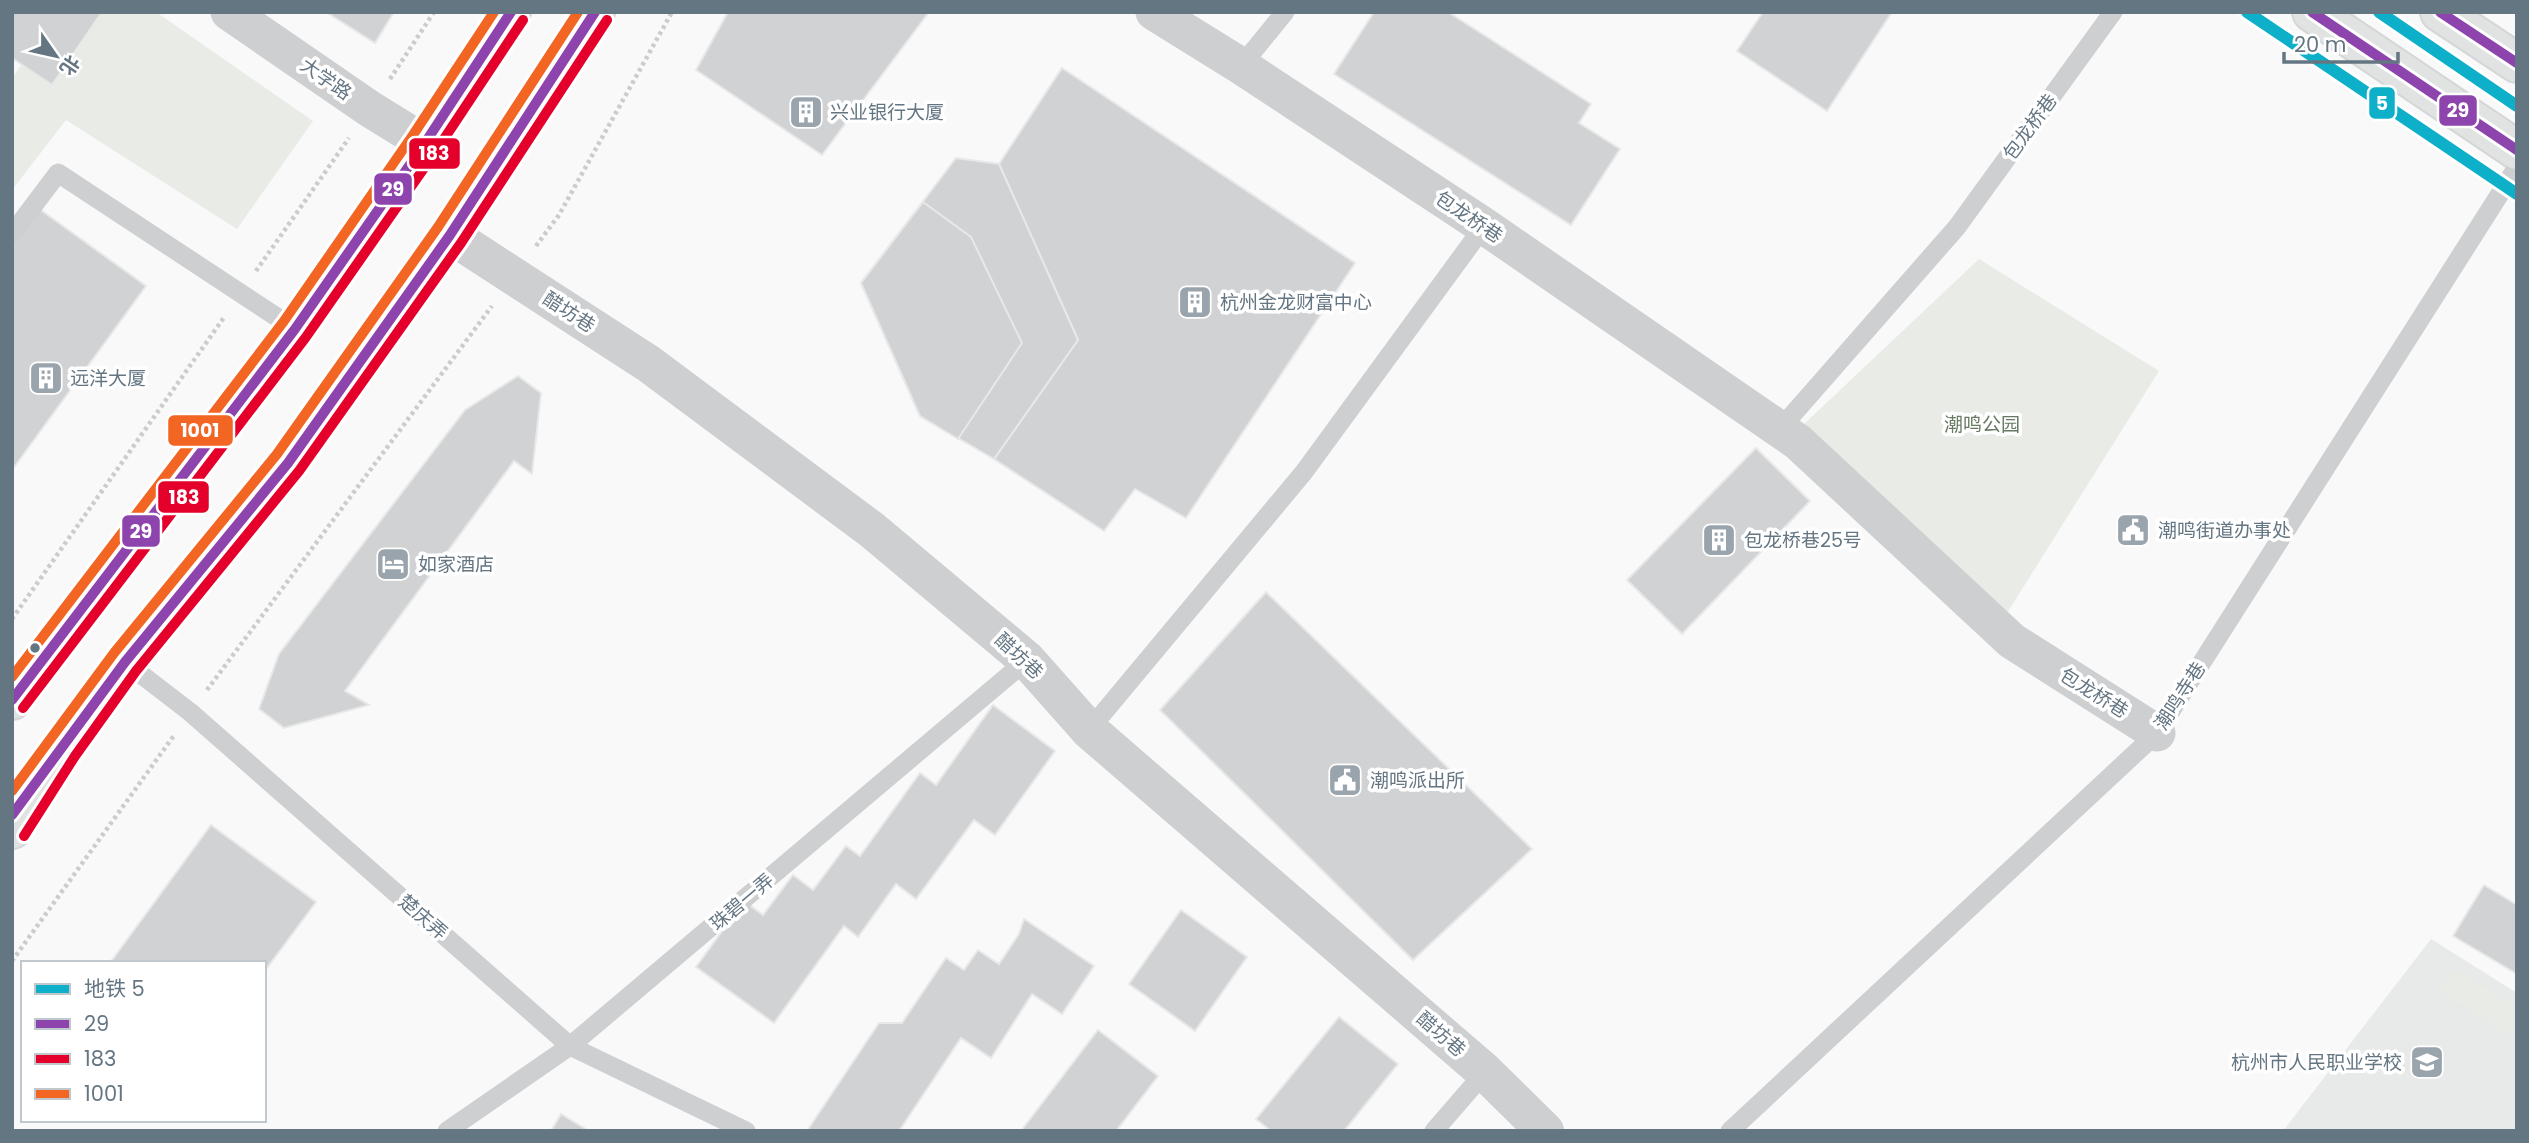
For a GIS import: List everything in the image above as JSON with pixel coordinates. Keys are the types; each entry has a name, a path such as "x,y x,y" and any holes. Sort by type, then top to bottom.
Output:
{"main road":[{"path":"12,700 295,329 425,143 511,12"},
{"path":"12,815 125,662 288,463 450,235 595,12"},
{"path":"2312,12 2517,150"},
{"path":"2440,12 2517,63"},
{"path":"12,830 63,748"}],"street":[{"name":"大学路","path":"229,12 370,109 425,143"},
{"name":"包龙桥巷","path":"1154,12 1241,65 1483,226 1798,442 2012,641 2157,733"},
{"name":"醋坊巷","path":"450,235 649,364 872,530 1027,660 1089,730 1485,1072 1545,1131"}],"lane":[{"path":"1241,65 1285,12"},
{"name":"包龙桥巷","path":"1779,430 1957,227 2113,12"},
{"name":"潮鸣寺巷","path":"1730,1131 2157,733 2517,167"},
{"path":"12,234 58,173 295,329"},
{"path":"1089,730 1304,472 1483,226"},
{"name":"珠碧一弄","path":"447,1131 570,1046 1027,660"},
{"name":"楚庆弄","path":"125,662 190,712 570,1046 746,1131"},
{"path":"1434,1131 1485,1072"}],"path":[{"path":"12,961 190,712 559,215 672,12"}],"shaded area":[{"name":"杭州市人民职业学校","path":"2431,939 2517,993 2517,1131 2283,1131"}],"green space":[{"path":"59,12 156,12 313,121 237,229 66,120 12,190 12,78"},
{"name":"潮鸣公园","path":"1979,259 2159,371 2007,613 1803,425"},
{"path":"2455,969 2517,1008 2517,1041 2438,990"}],"building":[{"path":"12,12 102,12 52,85 12,58"},
{"path":"326,12 394,12 375,43"},
{"name":"兴业银行大厦","path":"728,12 929,12 822,155 696,70"},
{"path":"1374,12 1448,12 1591,104 1579,123 1620,149 1571,225 1334,74"},
{"path":"1763,12 1892,12 1827,111 1737,51"},
{"name":"杭州金龙财富中心","path":"1062,68 1355,263 1186,518 1135,489 1104,531 994,459 1078,340 999,164"},
{"path":"956,158 999,164 1078,340 994,459 920,416 861,283"},
{"path":"923,202 971,237 1022,343 958,439 920,416 861,283"},
{"name":"远洋大厦","path":"38,208 146,286 12,470 12,245"},
{"name":"如家酒店","path":"518,376 541,393 532,474 514,461 345,691 369,705 284,728 259,709 279,654 465,410"},
{"name":"包龙桥巷25号","path":"1756,448 1810,501 1682,634 1627,580"},
{"name":"潮鸣派出所","path":"1266,592 1532,849 1413,960 1160,710"},
{"path":"993,705 1055,751 995,835 974,820 916,899 896,884 858,937 844,926 774,1023 696,967 744,901 763,915 793,875 813,890 846,846 860,856 920,773 936,785"},
{"path":"211,825 316,902 266,969 266,961 111,961"},
{"path":"2484,885 2517,905 2517,974 2453,936"},
{"path":"1181,910 1247,957 1195,1031 1129,984"},
{"path":"1024,919 1094,966 1062,1014 1032,994 991,1058 961,1038 899,1131 807,1131 879,1023 902,1023 946,958 964,970 978,950 999,964 1019,934"},
{"path":"1339,1017 1398,1064 1344,1131 1271,1131 1256,1119"},
{"path":"1098,1030 1158,1076 1116,1131 1021,1131"},
{"path":"561,1114 589,1131 551,1131"}],"metro line":[{"name":"5","path":"2247,12 2517,194"},
{"name":"5","path":"2379,12 2517,106"}],"transit line":[{"name":"1001","path":"12,677 284,321 413,135 494,12"},
{"name":"29","path":"12,700 295,329 425,143 511,12"},
{"name":"1001","path":"12,791 114,653 277,454 438,227 578,12"},
{"name":"29","path":"12,815 125,662 288,463 450,235 595,12"},
{"name":"29","path":"2312,12 2517,150"},
{"name":"29","path":"2440,12 2517,63"},
{"name":"183","path":"23,708 306,337 436,151 523,20"},
{"name":"183","path":"24,836 75,756 136,671 299,471 461,243 607,20"}],"place":[{"name":"兴业银行大厦","path":"806,112"},
{"name":"杭州金龙财富中心","path":"1195,302"},
{"name":"远洋大厦","path":"46,378"},
{"name":"潮鸣街道办事处","path":"2133,530"},
{"name":"包龙桥巷25号","path":"1719,540"},
{"name":"如家酒店","path":"393,564"},
{"name":"潮鸣派出所","path":"1345,780"},
{"name":"杭州市人民职业学校","path":"2427,1062"}]}
